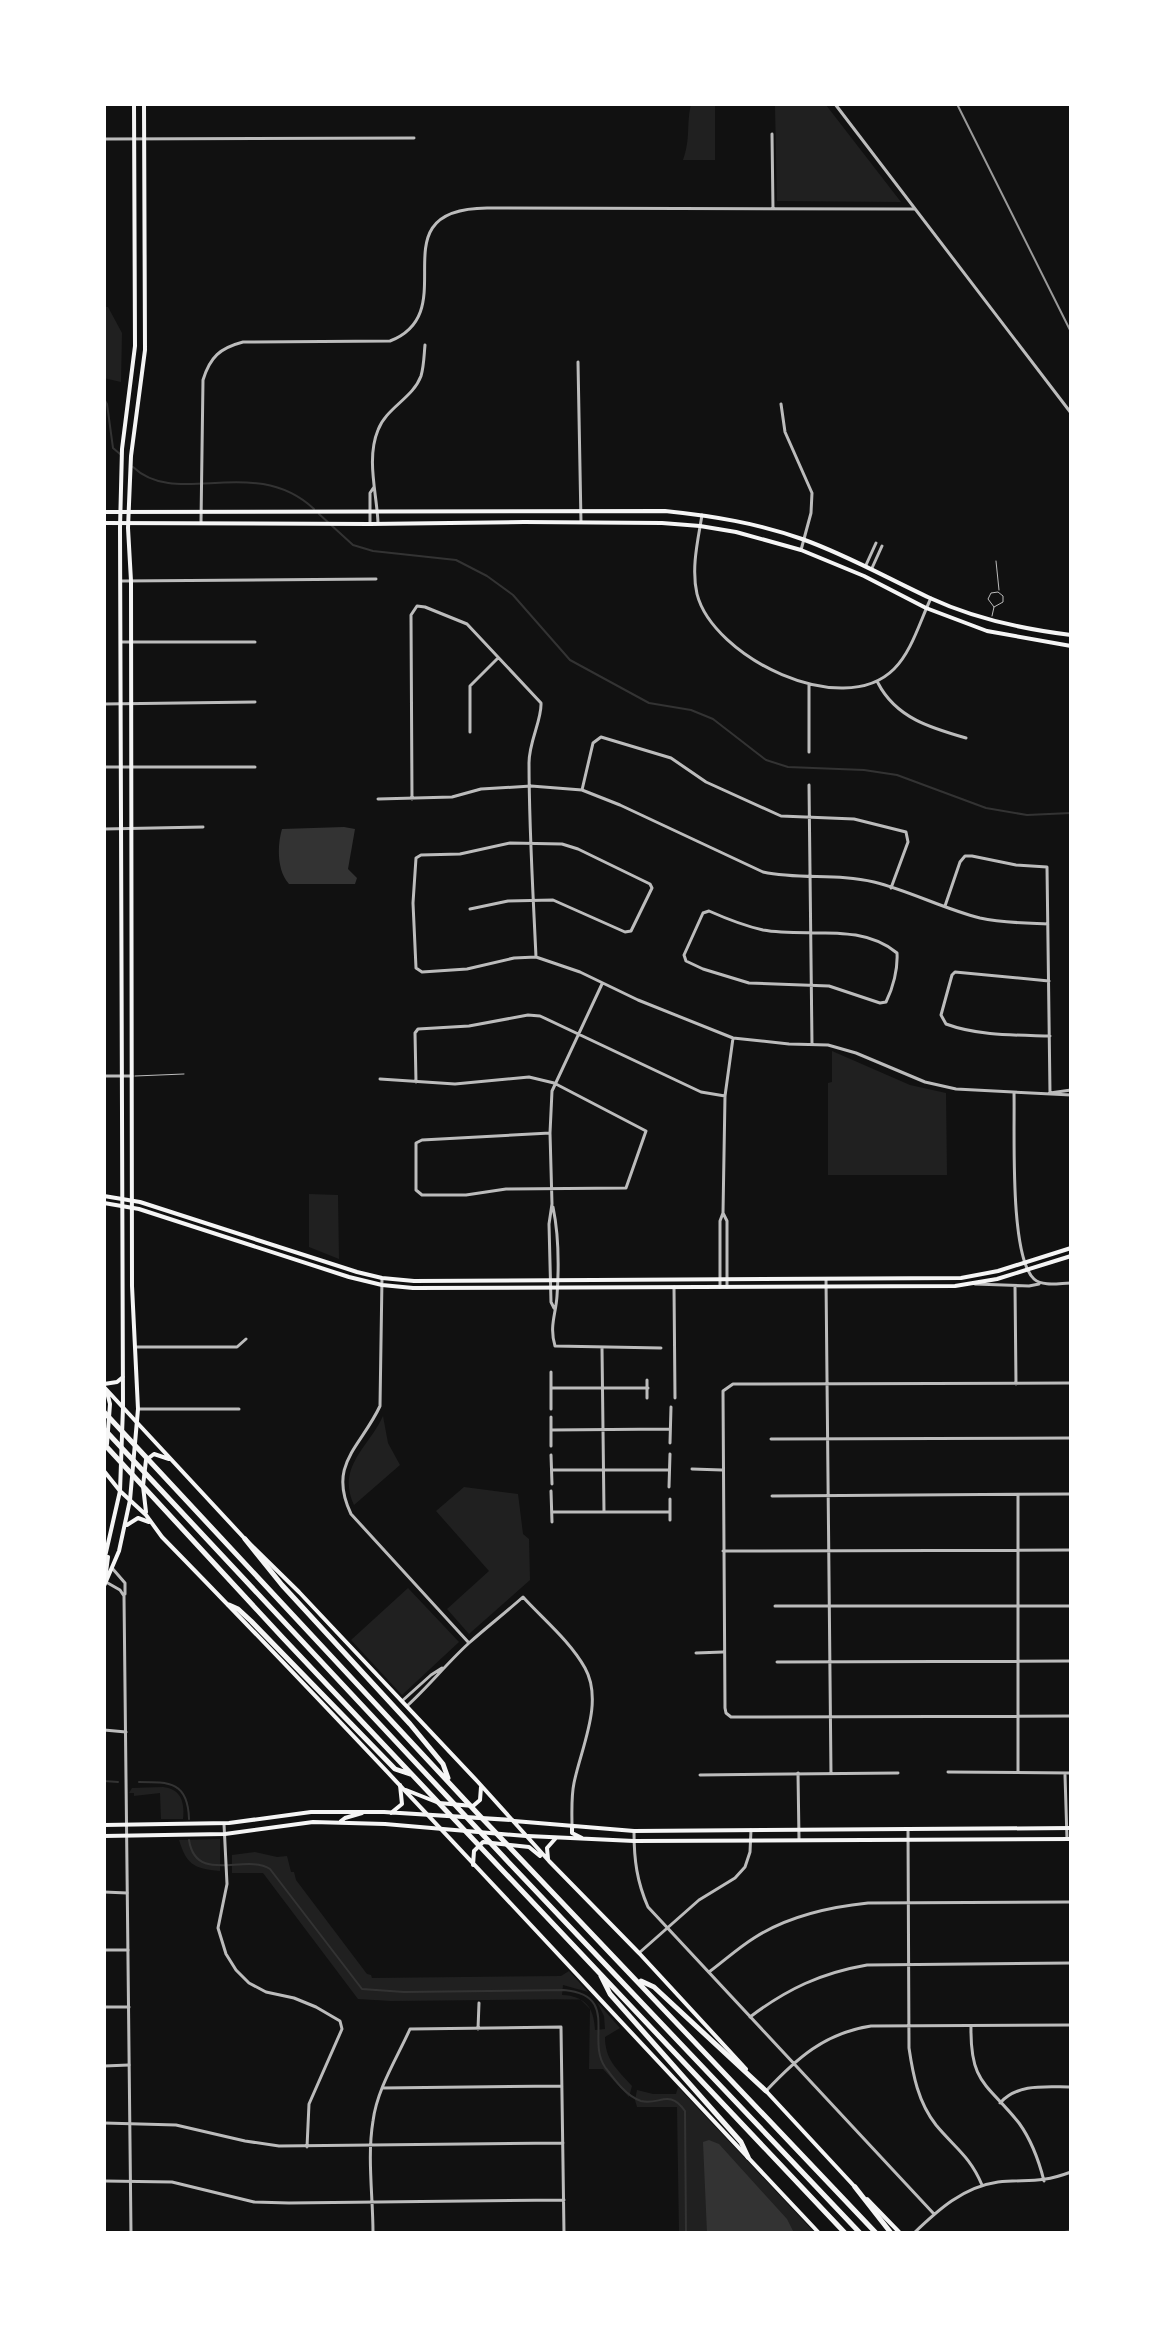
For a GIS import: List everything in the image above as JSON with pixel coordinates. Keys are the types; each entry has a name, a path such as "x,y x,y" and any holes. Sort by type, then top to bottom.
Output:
{"highway":[{"path":"104,1412 876,2233"},
{"path":"104,1429 860,2233"},
{"path":"104,1446 845,2233"},
{"path":"245,1539 282,1585 419,1734 443,1764 450,1783"},
{"path":"229,1605 251,1621 395,1769 411,1774"},
{"path":"597,1969 610,1994 741,2142 748,2157"},
{"path":"638,1979 654,1987 766,2091"},
{"path":"855,2187 891,2233"}],"main road":[{"path":"104,1561 120,1491 123,1407 120,523 123,440 134,369 136,320 134,104"},
{"path":"105,1584 125,1526 130,1500 138,1409 132,1286 129,512 132,444 143,374 145,320 144,104"},
{"path":"134,232 144,231"},
{"path":"136,320 145,320"},
{"path":"127,415 136,416"},
{"path":"524,522 525,511"},
{"path":"638,511 638,523"},
{"path":"104,512 638,511 702,515 759,525 804,540 869,566 931,598 991,621 1071,635"},
{"path":"253,512 254,523"},
{"path":"444,513 444,524"},
{"path":"104,523 581,522 700,526 736,532 801,550 864,576 926,608 987,631 1071,646"},
{"path":"864,576 869,566"},
{"path":"121,954 131,954"},
{"path":"122,1129 132,1129"},
{"path":"104,1196 132,1200 382,1278 414,1281 961,1278 998,1271 1071,1248"},
{"path":"104,1203 132,1207 382,1285 413,1288 962,1285 1071,1256"},
{"path":"184,1224 185,1216"},
{"path":"252,1246 255,1239"},
{"path":"264,1242 264,1250"},
{"path":"890,1278 890,1286"},
{"path":"961,1278 962,1285"},
{"path":"637,1280 637,1288"},
{"path":"123,1287 132,1286"},
{"path":"105,1387 123,1377"},
{"path":"105,1387 900,2233"},
{"path":"104,1446 107,1444 110,1404 105,1387"},
{"path":"174,1463 154,1454 146,1460 143,1486 149,1522 819,2233"},
{"path":"104,1471 146,1515"},
{"path":"125,1526 138,1518 149,1522"},
{"path":"105,1584 110,1540"},
{"path":"402,1787 439,1803 473,1806 480,1800 481,1785"},
{"path":"385,1824 388,1813 402,1804 402,1787"},
{"path":"104,1825 224,1824 291,1813 364,1812 512,1820 634,1831 1069,1828"},
{"path":"340,1823 345,1818 364,1812"},
{"path":"291,1813 291,1824"},
{"path":"104,1836 225,1834 291,1824 340,1823 588,1840 1069,1839"},
{"path":"572,1827 575,1835 588,1840"},
{"path":"987,1829 987,1839"},
{"path":"549,1861 547,1848 556,1838"},
{"path":"473,1866 474,1851 483,1842 529,1847 549,1861"}],"street":[{"path":"835,104 1071,413"},
{"path":"772,134 773,209"},
{"path":"104,139 414,138"},
{"path":"201,523 203,380 208,363 227,346 243,342 390,341 408,334 423,311 425,243 436,223 455,210 914,209"},
{"path":"370,524 377,431 421,376 425,345"},
{"path":"578,362 581,522"},
{"path":"781,404 785,432 812,493 811,513 801,550"},
{"path":"374,487 378,493 378,524"},
{"path":"702,515 694,574 697,596 709,620 753,660 781,676 838,688 877,682 894,669 906,654 931,598"},
{"path":"869,566 876,543"},
{"path":"869,566 882,546"},
{"path":"122,581 376,579"},
{"path":"412,799 411,615 417,606 467,624 541,703 542,712 530,747 536,957"},
{"path":"987,631 991,621"},
{"path":"122,642 255,642"},
{"path":"470,732 470,686 497,658"},
{"path":"877,682 885,696 901,712 919,722 966,738"},
{"path":"809,684 809,752"},
{"path":"104,704 255,702"},
{"path":"582,790 593,743 601,737 611,738 671,758 706,782 781,816 854,819 906,832 908,842 891,888"},
{"path":"104,767 255,767"},
{"path":"809,785 812,1044"},
{"path":"378,799 452,797 481,789 531,786 582,790 746,865 778,875 844,875 979,918 1048,924"},
{"path":"104,829 203,827"},
{"path":"470,909 508,901 553,900 625,932 631,931 652,888 650,884 562,844 497,844 460,854 421,855 416,858 416,968 422,972 467,969 514,958 536,957 554,961 672,1015 733,1038 828,1045 939,1086 1071,1095"},
{"path":"945,907 960,862 965,856 1047,867 1050,1093"},
{"path":"709,911 765,930 812,931 841,933 890,947 897,953 894,978 886,1002 880,1003 839,988 749,983 703,969 686,961 684,955 703,913 709,911"},
{"path":"1049,981 1009,979 960,971 952,975 941,1015 946,1024 1005,1035 1050,1036"},
{"path":"602,983 554,1083 549,1224 555,1346 661,1348"},
{"path":"416,1082 415,1033 423,1027 469,1026 528,1015 540,1016 701,1092 725,1096"},
{"path":"720,1287 725,1096 733,1038"},
{"path":"104,1076 132,1076"},
{"path":"380,1079 455,1084 529,1077 554,1083 645,1128 647,1136 626,1188 552,1188 422,1195 416,1190 415,1147 422,1140 550,1133"},
{"path":"1050,1093 1071,1090"},
{"path":"1014,1093 1016,1221 1028,1269 1040,1283"},
{"path":"552,1204 557,1224 557,1302 554,1308"},
{"path":"723,1213 727,1221 727,1287"},
{"path":"720,1241 727,1241"},
{"path":"382,1278 380,1406 345,1464 341,1482 344,1500 351,1514 469,1643"},
{"path":"826,1279 831,1774"},
{"path":"971,1284 1015,1286 1071,1283"},
{"path":"1015,1286 1016,1384"},
{"path":"674,1287 675,1398"},
{"path":"136,1347 237,1347 246,1339"},
{"path":"602,1348 604,1512"},
{"path":"551,1372 551,1409"},
{"path":"647,1380 647,1398"},
{"path":"1071,1383 727,1386 723,1391 722,1470 726,1713 738,1718 1071,1716"},
{"path":"551,1388 648,1388"},
{"path":"670,1443 671,1407"},
{"path":"138,1409 239,1409"},
{"path":"551,1417 551,1446"},
{"path":"551,1430 670,1429"},
{"path":"771,1439 1071,1438"},
{"path":"669,1487 670,1454"},
{"path":"551,1455 552,1484"},
{"path":"692,1469 722,1470"},
{"path":"552,1470 669,1470"},
{"path":"551,1491 552,1522"},
{"path":"772,1496 1071,1494"},
{"path":"1018,1495 1018,1772"},
{"path":"670,1499 670,1520"},
{"path":"552,1512 670,1512"},
{"path":"104,1537 110,1540"},
{"path":"723,1551 1071,1550"},
{"path":"112,1568 126,1585 131,2233"},
{"path":"105,1584 120,1590 124,1596"},
{"path":"406,1707 469,1643 523,1597 572,1651 589,1676 591,1715 574,1783 572,1827"},
{"path":"775,1606 1071,1606"},
{"path":"696,1653 723,1652"},
{"path":"777,1662 1071,1661"},
{"path":"402,1701 431,1675 445,1667"},
{"path":"104,1730 126,1732"},
{"path":"948,1772 1071,1773"},
{"path":"798,1773 799,1839"},
{"path":"700,1775 898,1773"},
{"path":"1065,1773 1069,1839"},
{"path":"224,1824 227,1884 218,1928 222,1947 236,1970 249,1983 266,1992 294,1998 340,2021 342,2029 309,2104 307,2147"},
{"path":"908,1829 909,2026 913,2075 923,2104 936,2124 973,2164 982,2185"},
{"path":"639,1953 699,1900 735,1878 745,1867 751,1830"},
{"path":"634,1831 639,1887 648,1907 934,2214"},
{"path":"104,1892 127,1893"},
{"path":"708,1973 757,1935 809,1913 853,1904 1071,1902"},
{"path":"104,1950 128,1950"},
{"path":"750,2017 773,1999 813,1978 867,1965 1071,1963"},
{"path":"478,2029 479,2003"},
{"path":"104,2007 129,2007"},
{"path":"766,2091 811,2048 838,2034 871,2026 1071,2025"},
{"path":"971,2026 972,2058 977,2073 1027,2135 1044,2181"},
{"path":"373,2233 373,2119 383,2088 410,2029 561,2027 564,2233"},
{"path":"104,2066 129,2065"},
{"path":"383,2088 562,2086"},
{"path":"1000,2103 1014,2092 1026,2088 1071,2087"},
{"path":"104,2123 176,2125 245,2141 307,2147 563,2143"},
{"path":"914,2233 955,2198 982,2185 1044,2181 1071,2172"},
{"path":"104,2181 172,2182 254,2202 564,2200"}],"lane":[{"path":"996,561 998,592"},
{"path":"994,607 1000,606 1004,600 998,592"},
{"path":"991,621 994,607 988,599 991,593 998,592"},
{"path":"132,1076 184,1074"}],"shaded area":[{"path":"691,104 715,104 715,160 683,160"},
{"path":"826,105 901,202 777,201 775,106"},
{"path":"104,307 108,307 122,333 121,382 104,378"},
{"path":"282,829 355,829 348,869 357,878 355,884 289,884 279,858"},
{"path":"832,1051 910,1085 946,1093 947,1175 828,1175 828,1083 832,1082"},
{"path":"309,1194 338,1195 339,1259 309,1247"},
{"path":"383,1416 388,1443 400,1465 354,1505 349,1479 352,1468"},
{"path":"464,1487 518,1494 523,1534 529,1539 530,1580 469,1634 447,1609 489,1571 436,1511"},
{"path":"408,1588 459,1642 402,1695 351,1640"},
{"path":"163,1787 174,1790 180,1797 183,1819 161,1819 160,1793 134,1796 134,1793 129,1793 132,1788"},
{"path":"220,1839 220,1871 203,1869 192,1863 179,1840"},
{"path":"255,1852 287,1856 296,1880 372,1978 561,1976 569,1971 588,1992 563,1985 562,1995 579,1999 358,1999 263,1873 232,1873 232,1855"},
{"path":"597,2002 620,2028 605,2037 606,2045 613,2064 632,2086 629,2097 603,2069 589,2069 590,2009 595,2030 605,2029 604,2016"},
{"path":"678,2087 815,2233 679,2233 677,2107 637,2107 635,2100 637,2090 676,2094"},
{"path":"709,2140 719,2144 787,2219 794,2233 707,2233 703,2142"}],"waterway":[{"path":"104,399 113,448 120,454"},
{"path":"133,467 151,479 171,483 242,482 267,485 291,493 314,509"},
{"path":"319,514 353,545 373,551 456,560 487,576 513,595 570,660 649,703 691,710 713,719 766,760 788,767 864,770 897,775 986,808 1027,815 1071,813"},
{"path":"104,1781 118,1782"},
{"path":"139,1782 168,1784 181,1791 189,1819"},
{"path":"189,1840 193,1854 211,1865 248,1864 270,1869 362,1989 404,1992 564,1990 591,2000 597,2009 600,2056 616,2082 641,2101 674,2100 685,2111 686,2233"},
{"path":"1062,2233 1071,2230"}],"railway":[{"path":"957,104 1071,332"}]}
